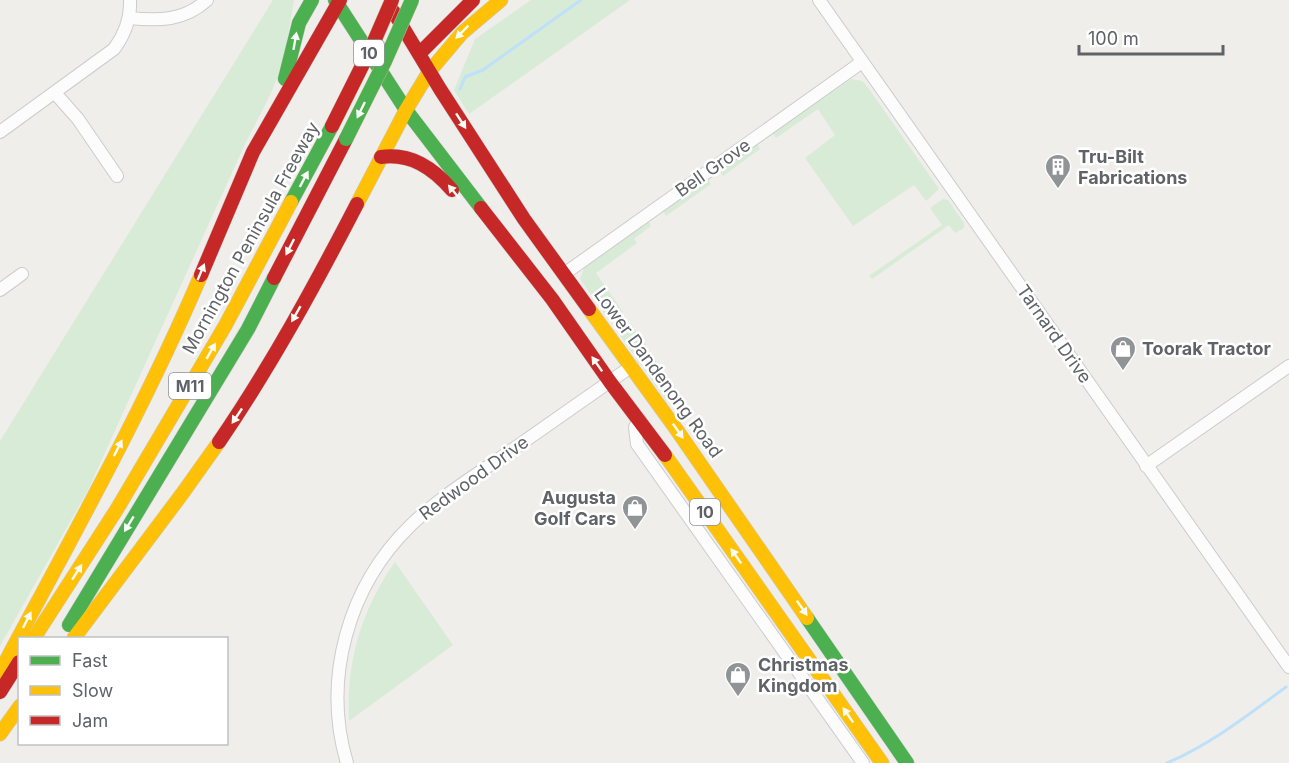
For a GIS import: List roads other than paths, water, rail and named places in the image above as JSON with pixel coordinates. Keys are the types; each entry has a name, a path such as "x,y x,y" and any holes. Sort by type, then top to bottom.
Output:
{"main road":[{"path":"262,136 288,69 299,23 312,0"},
{"name":"10","path":"386,0 419,54"},
{"name":"Mornington Peninsula Freeway","path":"35,637 117,509 225,326 332,126 392,0"},
{"name":"Mornington Peninsula Freeway","path":"62,637 248,328 385,61 412,0"},
{"path":"473,0 419,54 418,66 496,201"},
{"path":"75,637 188,486 246,402 328,259 406,110 426,77 460,34 481,14 501,0"},
{"path":"19,637 100,484 162,360 190,300 240,180 262,136 338,1"},
{"name":"10","path":"338,1 406,110 541,285 640,420 882,763"},
{"name":"Lower Dandenong Road","path":"426,77 518,210 632,366 908,763"},
{"path":"381,157 407,158 430,168 445,182 480,225 524,264"},
{"path":"503,214 541,285"},
{"path":"0,672 18,638"},
{"path":"0,692 18,665"},
{"path":"0,734 18,711"}],"street":[{"path":"0,132 114,49 126,29 130,0"},
{"path":"129,18 156,20 177,18 195,10 207,0"},
{"name":"Tarnard Drive","path":"819,0 1289,668"},
{"name":"Bell Grove","path":"564,274 862,62"},
{"path":"55,93 78,119 117,176"},
{"path":"0,290 22,274"},
{"name":"Redwood Drive","path":"346,763 340,739 337,694 340,655 355,605 380,561 410,525 446,496 632,366"},
{"path":"1146,466 1289,366"},
{"path":"640,420 635,427 636,444 863,763"}],"waterway":[{"path":"460,89 465,77 483,70 581,0"},
{"path":"1167,763 1214,738 1286,687"}],"place":[{"name":"Tru-Bilt Fabrications","path":"1058,190"},
{"name":"Toorak Tractor","path":"1123,372"},
{"name":"Augusta Golf Cars","path":"635,531"},
{"name":"Christmas Kingdom","path":"738,698"}]}
